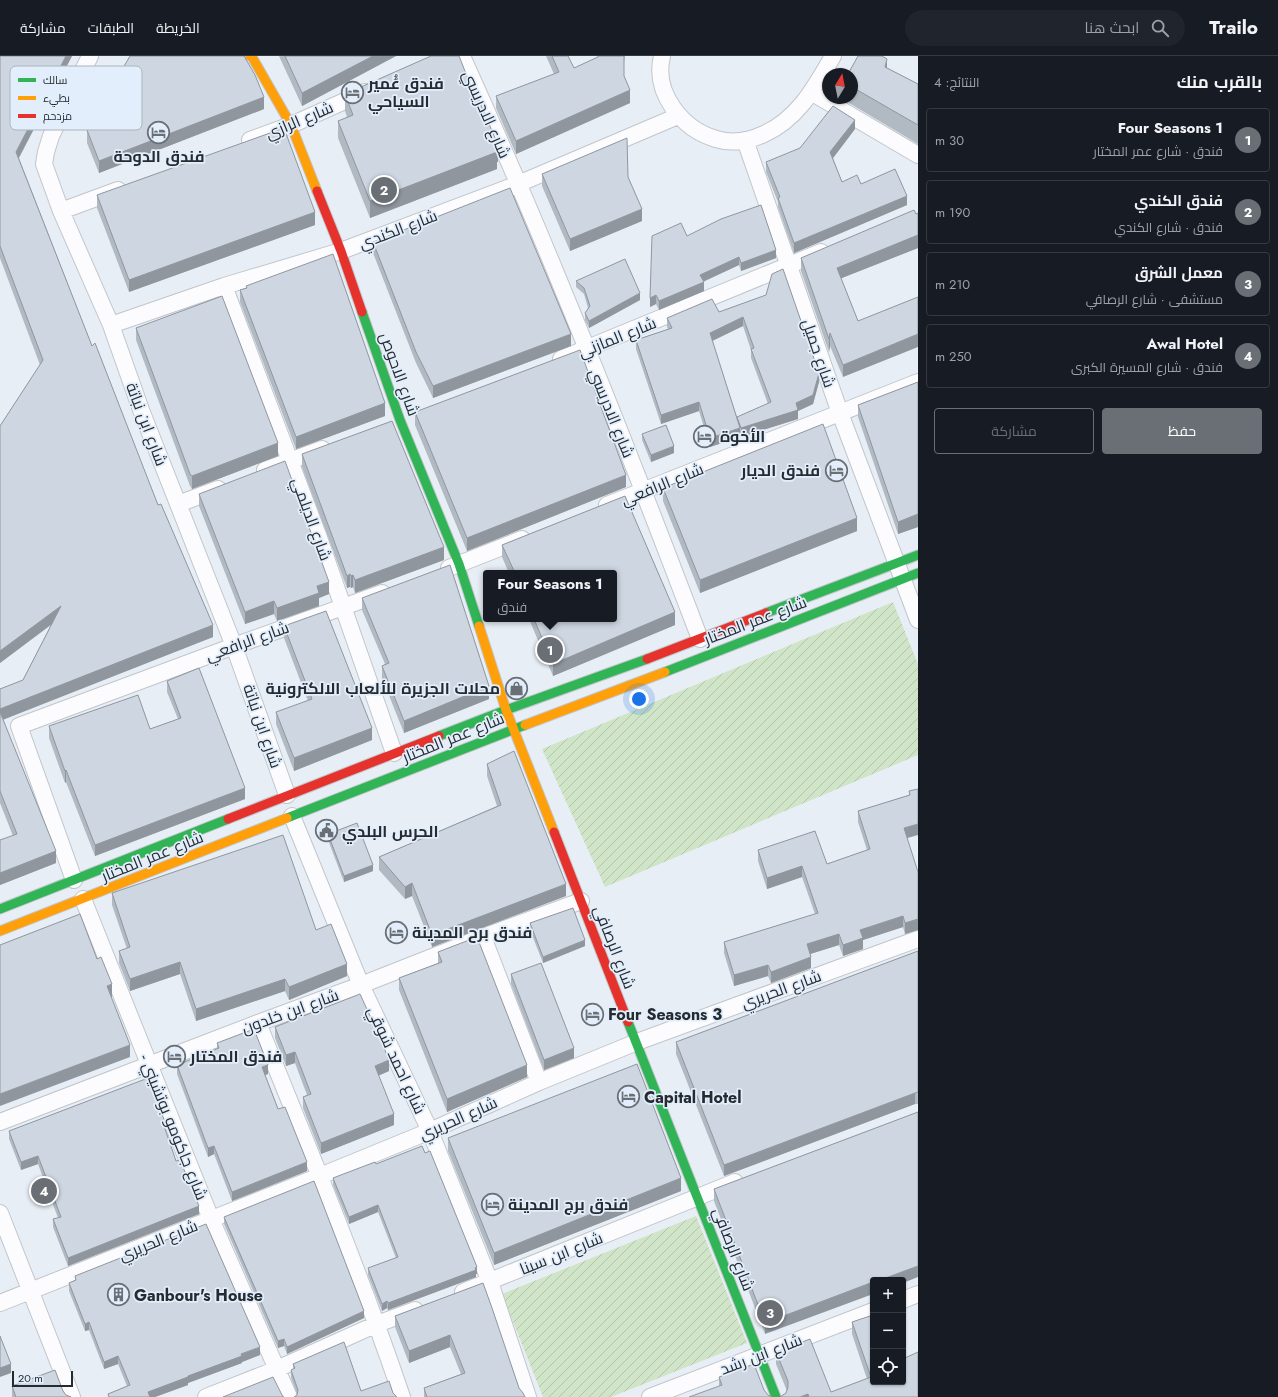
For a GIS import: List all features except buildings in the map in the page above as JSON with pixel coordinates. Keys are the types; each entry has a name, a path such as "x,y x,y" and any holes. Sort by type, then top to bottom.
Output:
{"main road":[{"name":"شارع الاحوص","path":"251,56 291,125 341,251 393,422 459,564 506,710"},
{"name":"شارع عمر المختار","path":"0,909 394,753 700,639 918,554"},
{"name":"شارع عمر المختار","path":"0,931 513,729 696,660 918,573"},
{"name":"شارع الرصافي","path":"506,710 776,1397"}],"street":[{"name":"شارع ابن نباتة","path":"85,66 90,56"},
{"name":"شارع الادريسي","path":"462,56 518,184 587,350 700,639"},
{"path":"662,56 661,81 669,101 678,116 693,128 717,140 735,142 764,134 789,119 811,92 833,56"},
{"name":"شارع الرازي","path":"239,144 291,125 382,84"},
{"path":"811,92 918,156"},
{"name":"شارع الكندي","path":"111,325 224,286 341,251 518,184 678,116"},
{"name":"شارع ابن نباتة","path":"54,130 46,152 44,164 62,211 111,325 141,410 234,646 287,795"},
{"name":"شارع جميل","path":"745,140 840,414 918,620"},
{"path":"62,211 135,183"},
{"name":"شارع المازني","path":"549,364 587,350 832,247"},
{"name":"شارع الديلمي","path":"224,286 291,461 344,607 394,753"},
{"name":"شارع الرافعي","path":"592,511 918,382"},
{"path":"393,422 415,414"},
{"path":"178,504 334,444"},
{"path":"438,572 533,535"},
{"name":"شارع الرافعي","path":"74,880 19,726 394,588"},
{"name":"شارع احمد شوقي","path":"292,816 361,985 430,1131 490,1282 528,1397"},
{"name":"- شارع جاكومو بوتشيني","path":"83,899 211,1220 278,1369 289,1397"},
{"name":"شارع ابن خلدون","path":"0,1122 581,901"},
{"path":"483,937 539,1082"},
{"name":"شارع الحريري","path":"0,1303 211,1220 430,1131 539,1082 637,1042 918,939"},
{"path":"258,1023 320,1176 377,1324 402,1397"},
{"name":"شارع ابن سينا","path":"452,1296 749,1177"},
{"path":"0,1213 6,1244 30,1291 72,1397"},
{"path":"906,1299 918,1294"},
{"path":"206,1397 278,1369 377,1324 430,1305"},
{"name":"شارع ابن رشد","path":"650,1397 870,1312"}],"green space":[{"path":"893,602 918,664 918,755 605,887 542,749"},
{"path":"696,1216 747,1343 611,1397 543,1397 502,1294"}],"traffic: fast":[{"path":"362,312 400,420 459,564 479,626"},
{"path":"766,613 918,555"},
{"path":"665,672 918,573"},
{"path":"439,736 647,659"},
{"path":"287,818 525,725"},
{"path":"0,909 228,819"},
{"path":"628,1022 776,1397"}],"traffic: slow":[{"path":"250,56 252,57 291,125 317,191"},
{"path":"479,626 506,710 554,832"},
{"path":"525,725 665,672"},
{"path":"0,931 287,818"}],"traffic: jam":[{"path":"317,191 341,251 362,312"},
{"path":"647,659 766,613"},
{"path":"228,819 439,736"},
{"path":"554,832 628,1022"}],"place":[{"name":"فندق عُُمير السياحي","path":"353,92"},
{"name":"فندق الدوحة","path":"159,133"},
{"name":"فندق الكندي","path":"384,190"},
{"name":"الأخوة","path":"705,436"},
{"name":"فندق الديار","path":"836,470"},
{"name":"Four Seasons 1","path":"550,650"},
{"name":"محلات الجزيرة للألعاب الالكترونية","path":"516,688"},
{"name":"الحرس البلدي","path":"326,831"},
{"name":"فندق برح المدينة","path":"397,932"},
{"name":"Four Seasons 3","path":"592,1014"},
{"name":"فندق المختار","path":"174,1056"},
{"name":"Capital Hotel","path":"628,1097"},
{"name":"Awal Hotel","path":"44,1191"},
{"name":"فندق برج المدينة","path":"493,1204"},
{"name":"Ganbour's House","path":"118,1295"},
{"name":"معمل الشرق","path":"770,1313"}]}
